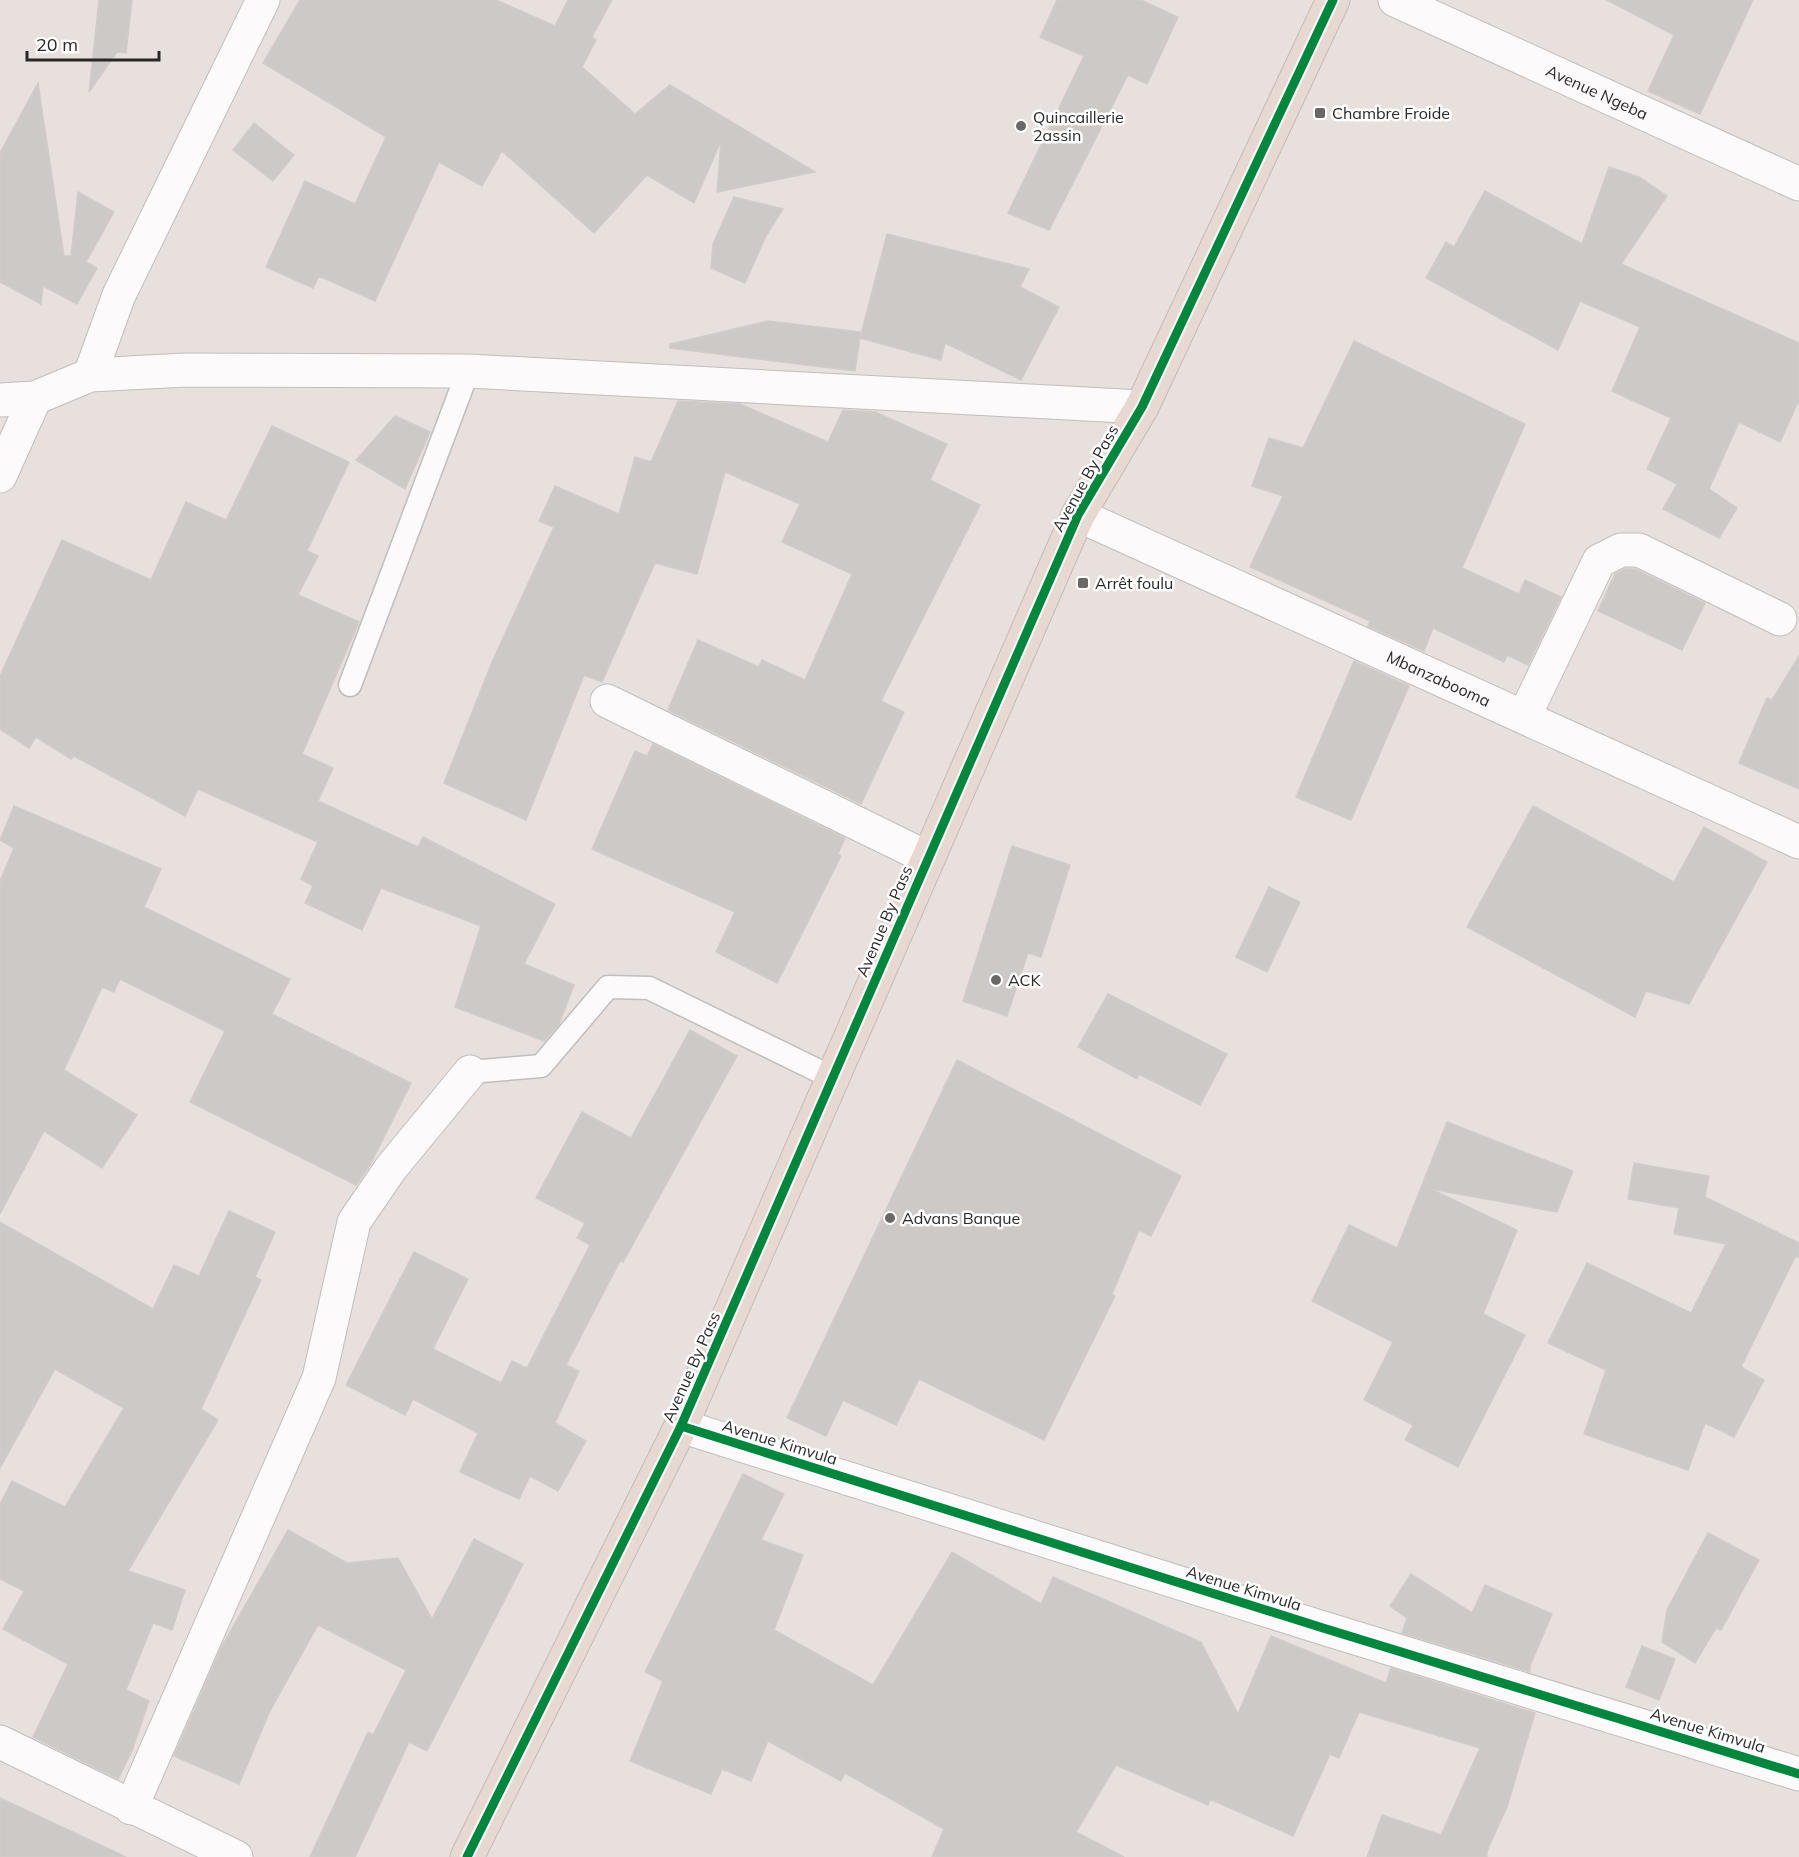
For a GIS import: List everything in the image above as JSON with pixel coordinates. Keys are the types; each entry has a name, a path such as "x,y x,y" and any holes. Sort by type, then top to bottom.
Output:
{"highway":[{"name":"Avenue By Pass","path":"467,1857 681,1426 1078,515 1142,407 1333,0"}],"street":[{"path":"90,375 119,295 263,0"},
{"name":"Avenue Ngeba","path":"1407,3 1799,184"},
{"path":"0,400 35,398 90,375 186,370 468,371 1142,407"},
{"path":"0,476 35,398"},
{"name":"Mbanzabooma","path":"1078,515 1799,842"},
{"path":"1524,717 1599,561 1621,550 1639,550 1780,619"},
{"path":"607,701 928,858"},
{"path":"131,1808 319,1378 354,1222 391,1168 470,1072"},
{"name":"Avenue Kimvula","path":"681,1426 1312,1625 1799,1773"},
{"path":"0,1742 131,1808 236,1857"}],"lane":[{"path":"350,685 468,371"},
{"path":"470,1072 541,1066 608,987 618,987 649,988 833,1078"}],"building":[{"path":"99,0 132,0 126,53 117,52 89,92"},
{"path":"300,0 496,0 555,26 568,0 612,0 592,37 596,40 582,67 635,114 670,85 815,172 717,192 721,141 694,203 647,175 594,233 502,151 482,186 439,162 375,301 319,276 313,288 266,267 305,181 355,204 386,137 263,63"},
{"path":"1057,0 1141,0 1178,17 1147,84 1128,75 1049,230 1008,213 1084,56 1040,37"},
{"path":"1607,0 1753,0 1700,114 1648,91 1674,35"},
{"path":"38,83 64,256 71,256 78,192 114,212 86,262 97,268 77,304 43,286 41,304 0,282 0,153"},
{"path":"254,123 294,155 273,181 233,150"},
{"path":"1609,167 1639,177 1667,196 1621,264 1799,343 1799,400 1780,442 1739,422 1709,489 1737,508 1719,538 1663,509 1677,484 1647,469 1671,418 1612,391 1640,327 1580,301 1558,350 1426,278 1446,242 1454,247 1485,191 1582,244"},
{"path":"734,197 783,209 766,236 745,283 711,268 713,244"},
{"path":"887,234 1029,269 1020,287 1059,307 1021,380 945,343 941,360 860,338"},
{"path":"768,321 860,332 855,371 670,348 670,344"},
{"path":"1354,341 1525,424 1462,568 1519,594 1525,580 1561,597 1528,665 1507,655 1504,662 1433,628 1424,651 1368,626 1370,621 1250,567 1283,496 1252,486 1269,438 1303,448"},
{"path":"678,401 740,404 828,442 843,410 875,412 947,444 930,480 980,505 881,701 904,712 861,804 668,710 698,640 759,667 762,660 805,680 852,574 782,542 800,504 725,472 697,574 655,563 602,682 584,675 526,820 444,783 492,662 554,527 539,521 555,486 619,514 635,457 651,462"},
{"path":"395,416 430,432 405,489 356,460"},
{"path":"272,426 349,462 307,551 318,556 298,595 359,622 302,754 333,768 318,801 418,847 423,837 555,904 524,964 574,985 559,1024 544,1041 455,1007 481,926 381,888 362,930 305,903 313,886 301,879 318,842 198,789 185,816 74,756 71,759 36,737 29,748 0,729 0,676 62,540 151,580 186,502 226,520"},
{"path":"1625,569 1635,569 1705,603 1682,650 1598,611 1615,574"},
{"path":"1799,656 1799,789 1739,763 1767,698 1772,700"},
{"path":"1354,661 1409,686 1351,820 1296,797"},
{"path":"653,744 845,838 838,854 841,856 777,983 716,952 735,912 592,849 635,751 647,756"},
{"path":"14,806 161,869 144,907 290,979 272,1014 411,1083 370,1165 356,1185 190,1102 225,1031 120,979 114,992 102,987 64,1070 137,1115 102,1168 44,1131 0,1214 0,881 14,848 0,840"},
{"path":"1533,806 1674,882 1704,827 1767,862 1689,1004 1646,991 1635,1017 1467,927"},
{"path":"1012,846 1070,865 1041,957 1028,953 1007,1016 963,1001"},
{"path":"1269,887 1300,902 1267,972 1236,957"},
{"path":"1108,994 1227,1054 1200,1105 1139,1074 1137,1079 1078,1047"},
{"path":"690,1030 737,1056 623,1262 620,1261 566,1365 579,1371 555,1423 586,1441 558,1491 530,1476 519,1499 460,1472 478,1433 413,1399 405,1415 346,1385 414,1252 468,1279 433,1349 501,1383 512,1361 527,1368 590,1245 577,1238 585,1223 536,1198 582,1112 631,1138"},
{"path":"957,1060 1181,1176 1151,1236 1139,1230 1112,1294 1115,1296 1044,1440 919,1379 896,1425 843,1400 826,1436 787,1418"},
{"path":"1447,1122 1573,1171 1557,1212 1431,1189 1517,1230 1483,1314 1525,1335 1458,1467 1405,1440 1413,1425 1364,1400 1393,1342 1312,1301 1349,1225 1397,1248"},
{"path":"1634,1163 1709,1176 1705,1197 1799,1243 1799,1257 1795,1257 1741,1367 1764,1380 1734,1437 1705,1423 1688,1470 1584,1434 1606,1370 1548,1343 1587,1263 1691,1313 1726,1244 1674,1234 1679,1208 1628,1199"},
{"path":"229,1211 275,1232 255,1277 261,1280 201,1409 218,1420 128,1571 185,1590 172,1630 153,1623 126,1690 149,1701 132,1751 118,1779 33,1737 68,1664 3,1629 24,1591 0,1579 0,1504 12,1481 65,1507 124,1408 55,1369 0,1468 0,1222 153,1309 174,1265 199,1276"},
{"path":"743,1474 784,1494 761,1540 803,1555 774,1630 873,1685 952,1552 1041,1604 1053,1577 1201,1642 1238,1714 1271,1636 1386,1683 1391,1668 1535,1713 1507,1807 1487,1851 1487,1857 1367,1857 1382,1815 1441,1835 1480,1748 1359,1712 1339,1758 1330,1754 1293,1836 1210,1799 1208,1805 1116,1765 1076,1832 1124,1857 932,1857 944,1829 845,1773 841,1781 768,1741 751,1781 722,1769 711,1794 630,1761 663,1681 645,1672"},
{"path":"288,1530 347,1563 398,1558 432,1619 474,1539 523,1564 427,1751 409,1742 355,1857 310,1857 368,1732 373,1735 406,1670 318,1625 270,1711 239,1784 174,1756 221,1648"},
{"path":"1708,1533 1759,1560 1721,1630 1716,1628 1695,1663 1662,1642 1667,1610"},
{"path":"1411,1574 1472,1613 1485,1585 1552,1614 1530,1666 1530,1672 1402,1633 1407,1618 1390,1606"},
{"path":"1642,1646 1675,1659 1659,1700 1626,1687"},
{"path":"0,1798 126,1857 0,1857"}],"cycle path":[{"path":"467,1857 681,1426 1078,515 1142,407 1333,0"},
{"path":"681,1426 1323,1628 1799,1774"}],"place":[{"name":"Chambre Froide","path":"1320,113"},
{"name":"Quincaillerie 2assin","path":"1021,126"},
{"name":"Arrêt foulu","path":"1083,583"},
{"name":"ACK","path":"996,980"},
{"name":"Advans Banque","path":"890,1218"}]}
